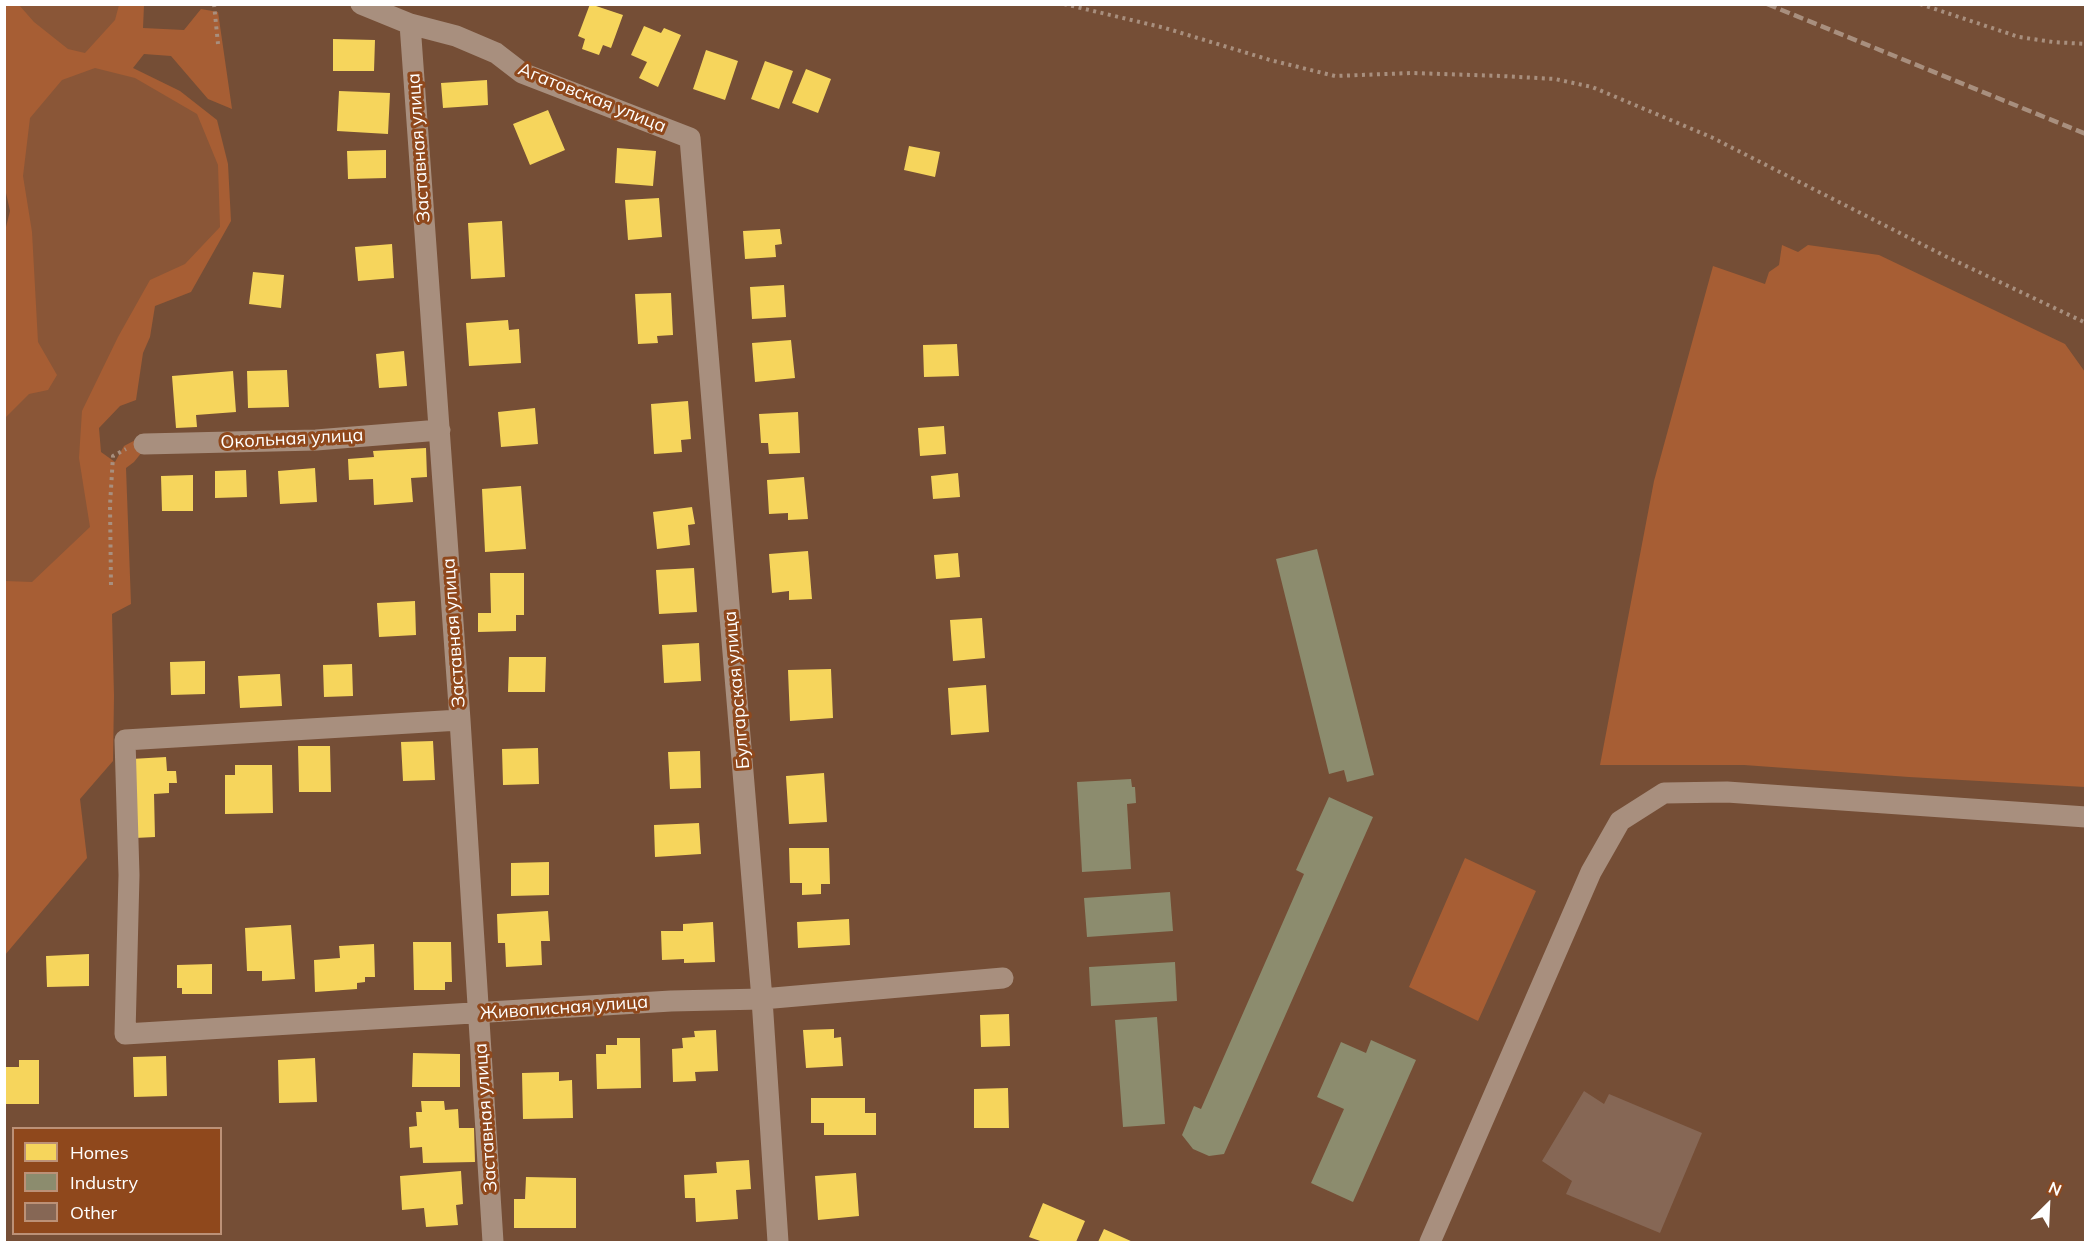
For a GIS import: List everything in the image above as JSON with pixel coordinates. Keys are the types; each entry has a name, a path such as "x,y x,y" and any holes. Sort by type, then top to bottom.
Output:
{"street":[{"name":"Агатовская улица","path":"362,4 410,24 456,36 496,53 522,73 690,138"},
{"name":"Заставная улица","path":"410,24 460,720 493,1242"},
{"name":"Булгарская улица","path":"690,138 762,999 778,1242"},
{"name":"Окольная улица","path":"144,444 316,440 440,430"},
{"name":"Живописная улица","path":"460,720 125,740 129,875 125,1034 671,1001 762,999 1003,978"},
{"path":"1430,1242 1591,872 1620,821 1664,793 1726,792 2085,817"}],"path":[{"path":"214,4 218,44"},
{"path":"1064,4 1165,28 1270,60 1335,76 1412,73 1501,76 1555,79 1592,87 1711,137 1945,256 2085,323"},
{"path":"1920,4 2019,37 2085,44"},
{"path":"111,585 110,505 113,456 128,448 144,444"}],"shaded area":[{"path":"5,5 144,5 143,28 184,30 201,9 218,12 232,109 208,99 171,56 144,54 133,68 180,91 217,120 228,164 231,221 191,292 155,306 150,337 143,353 136,400 120,406 99,428 101,452 115,462 124,446 145,435 150,442 134,462 126,468 131,604 112,614 113,761 80,799 87,858 5,955 4,235 10,211 4,184"},
{"path":"19,5 119,5 115,20 85,53 68,49 34,22"},
{"path":"95,68 135,78 197,114 218,165 220,227 185,264 150,280 118,337 82,411 79,458 90,527 32,582 5,581 5,418 29,394 48,390 57,375 38,342 32,232 23,176 30,118 62,80"},
{"path":"1782,245 1798,252 1808,245 1879,255 2065,344 2085,372 2085,787 1744,765 1600,765 1654,481 1713,266 1765,284 1769,272 1779,265"},
{"path":"1465,858 1536,891 1478,1021 1409,987"}],"building: Homes":[{"path":"590,4 623,15 611,48 603,45 599,55 582,49 585,39 578,36"},
{"path":"644,26 661,33 664,28 681,35 658,87 639,78 647,62 631,55"},
{"path":"333,39 375,40 374,71 333,71"},
{"path":"706,50 738,61 725,100 693,89"},
{"path":"765,61 793,71 779,109 751,99"},
{"path":"806,69 831,79 818,113 792,103"},
{"path":"487,80 488,105 443,108 441,83"},
{"path":"339,91 390,93 388,134 337,131"},
{"path":"548,110 565,150 530,165 513,124"},
{"path":"909,146 940,152 935,177 904,170"},
{"path":"617,148 656,151 653,186 615,183"},
{"path":"386,150 386,178 348,179 347,151"},
{"path":"659,198 662,237 628,240 625,200"},
{"path":"502,221 505,277 471,279 468,223"},
{"path":"780,229 782,244 775,245 776,257 745,259 743,231"},
{"path":"392,244 394,278 358,281 355,247"},
{"path":"253,272 284,275 281,308 249,304"},
{"path":"784,285 786,317 752,319 750,287"},
{"path":"671,293 673,335 657,336 658,343 638,344 635,294"},
{"path":"508,320 509,330 519,329 521,363 469,366 466,323"},
{"path":"791,340 795,378 755,382 752,343"},
{"path":"957,344 959,376 924,377 923,345"},
{"path":"404,351 407,386 379,388 376,354"},
{"path":"287,370 289,407 248,408 247,371"},
{"path":"233,371 236,412 196,415 197,427 176,428 172,376"},
{"path":"688,401 691,439 681,440 682,452 654,454 651,404"},
{"path":"535,408 538,444 501,447 498,412"},
{"path":"798,412 800,453 769,454 768,443 761,443 759,414"},
{"path":"944,426 946,454 920,456 918,428"},
{"path":"426,448 427,477 411,478 413,502 374,505 373,479 349,480 348,459 374,457 373,451"},
{"path":"315,468 317,502 280,504 278,471"},
{"path":"246,470 247,497 215,498 215,471"},
{"path":"958,473 960,497 933,499 931,476"},
{"path":"193,475 193,511 162,511 161,476"},
{"path":"804,477 808,519 788,520 788,513 769,514 767,480"},
{"path":"521,486 526,549 485,552 482,489"},
{"path":"692,507 695,524 688,525 690,545 657,549 653,512"},
{"path":"808,551 812,599 789,600 789,591 772,593 769,554"},
{"path":"958,553 960,577 936,579 934,555"},
{"path":"694,568 697,612 659,614 656,570"},
{"path":"490,573 524,573 524,615 516,615 516,631 478,632 478,613 491,613"},
{"path":"415,601 416,635 379,637 377,603"},
{"path":"982,618 985,658 953,661 950,620"},
{"path":"699,643 701,681 664,683 662,645"},
{"path":"509,657 546,657 545,692 508,692"},
{"path":"205,661 205,694 171,695 170,662"},
{"path":"352,664 353,696 324,697 323,665"},
{"path":"831,669 833,718 790,721 788,670"},
{"path":"280,674 282,706 240,708 238,676"},
{"path":"986,685 989,732 951,735 948,688"},
{"path":"433,741 435,780 403,781 401,742"},
{"path":"298,746 330,746 331,792 299,792"},
{"path":"538,748 539,784 503,785 502,749"},
{"path":"700,751 701,788 670,789 668,752"},
{"path":"166,757 167,771 176,771 177,783 169,783 169,793 154,794 155,837 135,838 131,759"},
{"path":"235,765 272,765 273,813 225,814 225,775 235,775"},
{"path":"824,773 827,822 789,824 786,776"},
{"path":"699,823 701,854 655,857 654,825"},
{"path":"789,848 829,848 830,884 821,884 821,894 802,895 802,883 790,883"},
{"path":"549,862 549,895 511,896 511,863"},
{"path":"548,911 550,941 541,941 542,965 506,967 505,943 498,943 497,914"},
{"path":"849,919 850,945 798,948 797,922"},
{"path":"713,922 715,962 684,963 684,959 662,960 661,931 683,931 683,924"},
{"path":"291,925 295,979 262,981 262,971 247,971 245,928"},
{"path":"413,942 451,942 452,982 445,982 445,990 414,990"},
{"path":"374,944 375,977 365,977 365,982 357,983 357,989 315,992 314,960 340,958 339,946"},
{"path":"89,954 89,986 47,987 46,956"},
{"path":"212,964 212,994 182,994 182,988 177,988 177,965"},
{"path":"1009,1014 1010,1046 981,1047 980,1015"},
{"path":"834,1029 834,1038 841,1037 843,1066 806,1068 803,1030"},
{"path":"716,1030 718,1071 695,1072 696,1081 673,1082 672,1049 683,1048 682,1038 695,1037 694,1031"},
{"path":"617,1038 640,1038 641,1088 597,1089 596,1054 606,1054 606,1045 617,1045"},
{"path":"413,1053 460,1054 460,1087 412,1087"},
{"path":"166,1056 167,1096 134,1097 133,1057"},
{"path":"315,1058 317,1102 279,1103 278,1060"},
{"path":"19,1060 39,1060 39,1104 4,1104 4,1067 19,1067"},
{"path":"559,1072 559,1081 572,1080 573,1118 523,1119 522,1073"},
{"path":"1008,1088 1009,1128 974,1128 974,1089"},
{"path":"811,1098 865,1098 865,1113 876,1113 876,1135 824,1135 824,1123 811,1123"},
{"path":"421,1101 444,1101 445,1110 458,1109 459,1128 474,1128 475,1162 423,1163 422,1147 410,1148 409,1127 417,1126 416,1112 422,1112"},
{"path":"749,1160 751,1189 736,1190 738,1219 696,1222 695,1198 685,1198 684,1175 717,1173 716,1162"},
{"path":"461,1171 463,1204 456,1205 458,1225 426,1227 424,1208 402,1210 400,1176"},
{"path":"856,1173 859,1216 818,1220 815,1176"},
{"path":"526,1177 576,1178 576,1228 514,1228 514,1199 525,1199"},
{"path":"1043,1203 1085,1221 1076,1242 1043,1242 1029,1237"},
{"path":"1104,1229 1133,1242 1098,1242"}],"building: Industry":[{"path":"1317,549 1374,775 1347,782 1344,770 1329,774 1276,559"},
{"path":"1131,779 1132,787 1135,787 1136,803 1127,804 1131,869 1082,872 1077,782"},
{"path":"1329,797 1373,817 1224,1154 1209,1156 1193,1149 1182,1135 1194,1106 1201,1109 1304,874 1296,870"},
{"path":"1170,892 1173,931 1087,937 1084,898"},
{"path":"1175,962 1177,1001 1091,1006 1089,967"},
{"path":"1157,1017 1165,1124 1123,1127 1115,1020"},
{"path":"1371,1040 1416,1060 1353,1202 1311,1183 1344,1109 1317,1097 1341,1042 1366,1053"}],"building: Other":[{"path":"1584,1091 1604,1104 1609,1094 1702,1133 1660,1233 1566,1194 1572,1181 1542,1161"}],"railway":[{"path":"1767,4 2086,134"}]}
